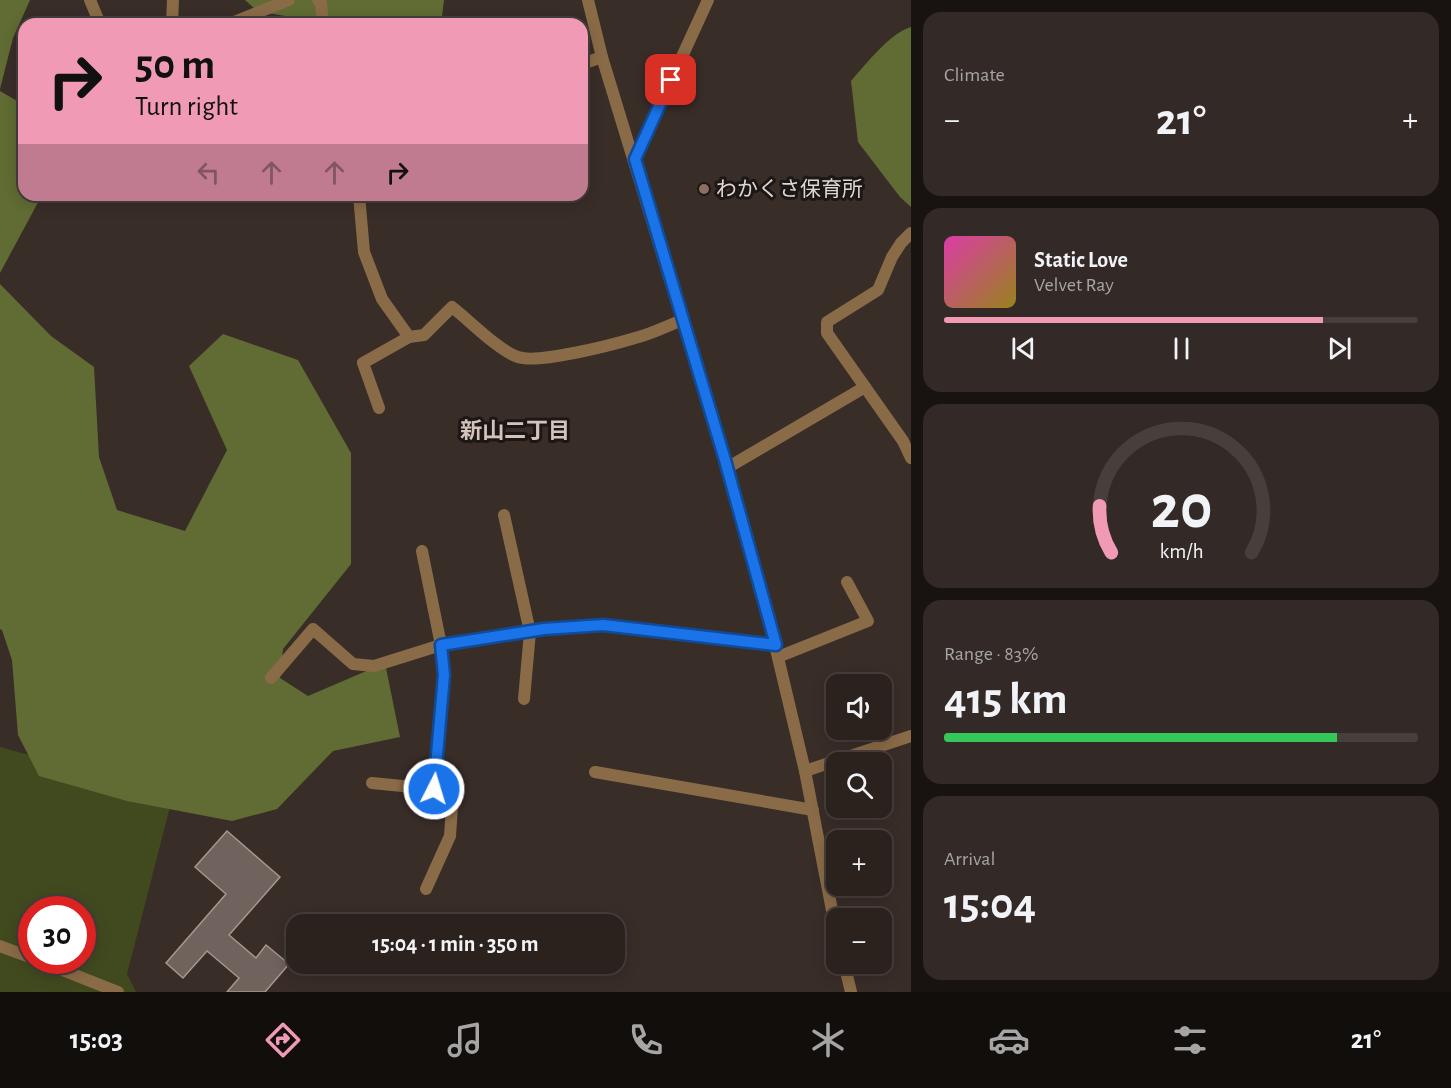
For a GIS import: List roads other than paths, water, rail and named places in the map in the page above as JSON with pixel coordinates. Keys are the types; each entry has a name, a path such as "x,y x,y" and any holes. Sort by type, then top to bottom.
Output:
{"street":[{"path":"90,0 98,18"},
{"path":"172,18 173,0"},
{"path":"244,18 290,0"},
{"path":"318,0 321,3 322,18"},
{"path":"588,0 602,57 728,468 777,651 805,771 832,908"},
{"path":"635,159 708,0"},
{"path":"588,62 602,57"},
{"path":"360,201 364,252 382,299 409,337"},
{"path":"911,233 892,257 878,290 827,322 827,333 903,441 911,458"},
{"path":"379,408 363,363 409,337 424,335 452,307 505,351 518,358 532,360 636,338 682,320"},
{"path":"728,468 865,387"},
{"path":"504,515 530,632 524,699"},
{"path":"422,551 441,645 444,675 434,789"},
{"path":"271,678 314,629 353,664 364,667 441,645 530,632 603,625 777,651 868,621 847,582"},
{"path":"805,771 911,736"},
{"path":"595,772 813,810"},
{"path":"372,783 453,791 450,836 426,889"},
{"path":"0,946 18,953"},
{"path":"72,974 118,992"},
{"path":"847,974 851,992"}],"place":[{"name":"わかくさ保育所","path":"704,189"}],"district":[{"name":"新山二丁目","path":"515,430"}]}
